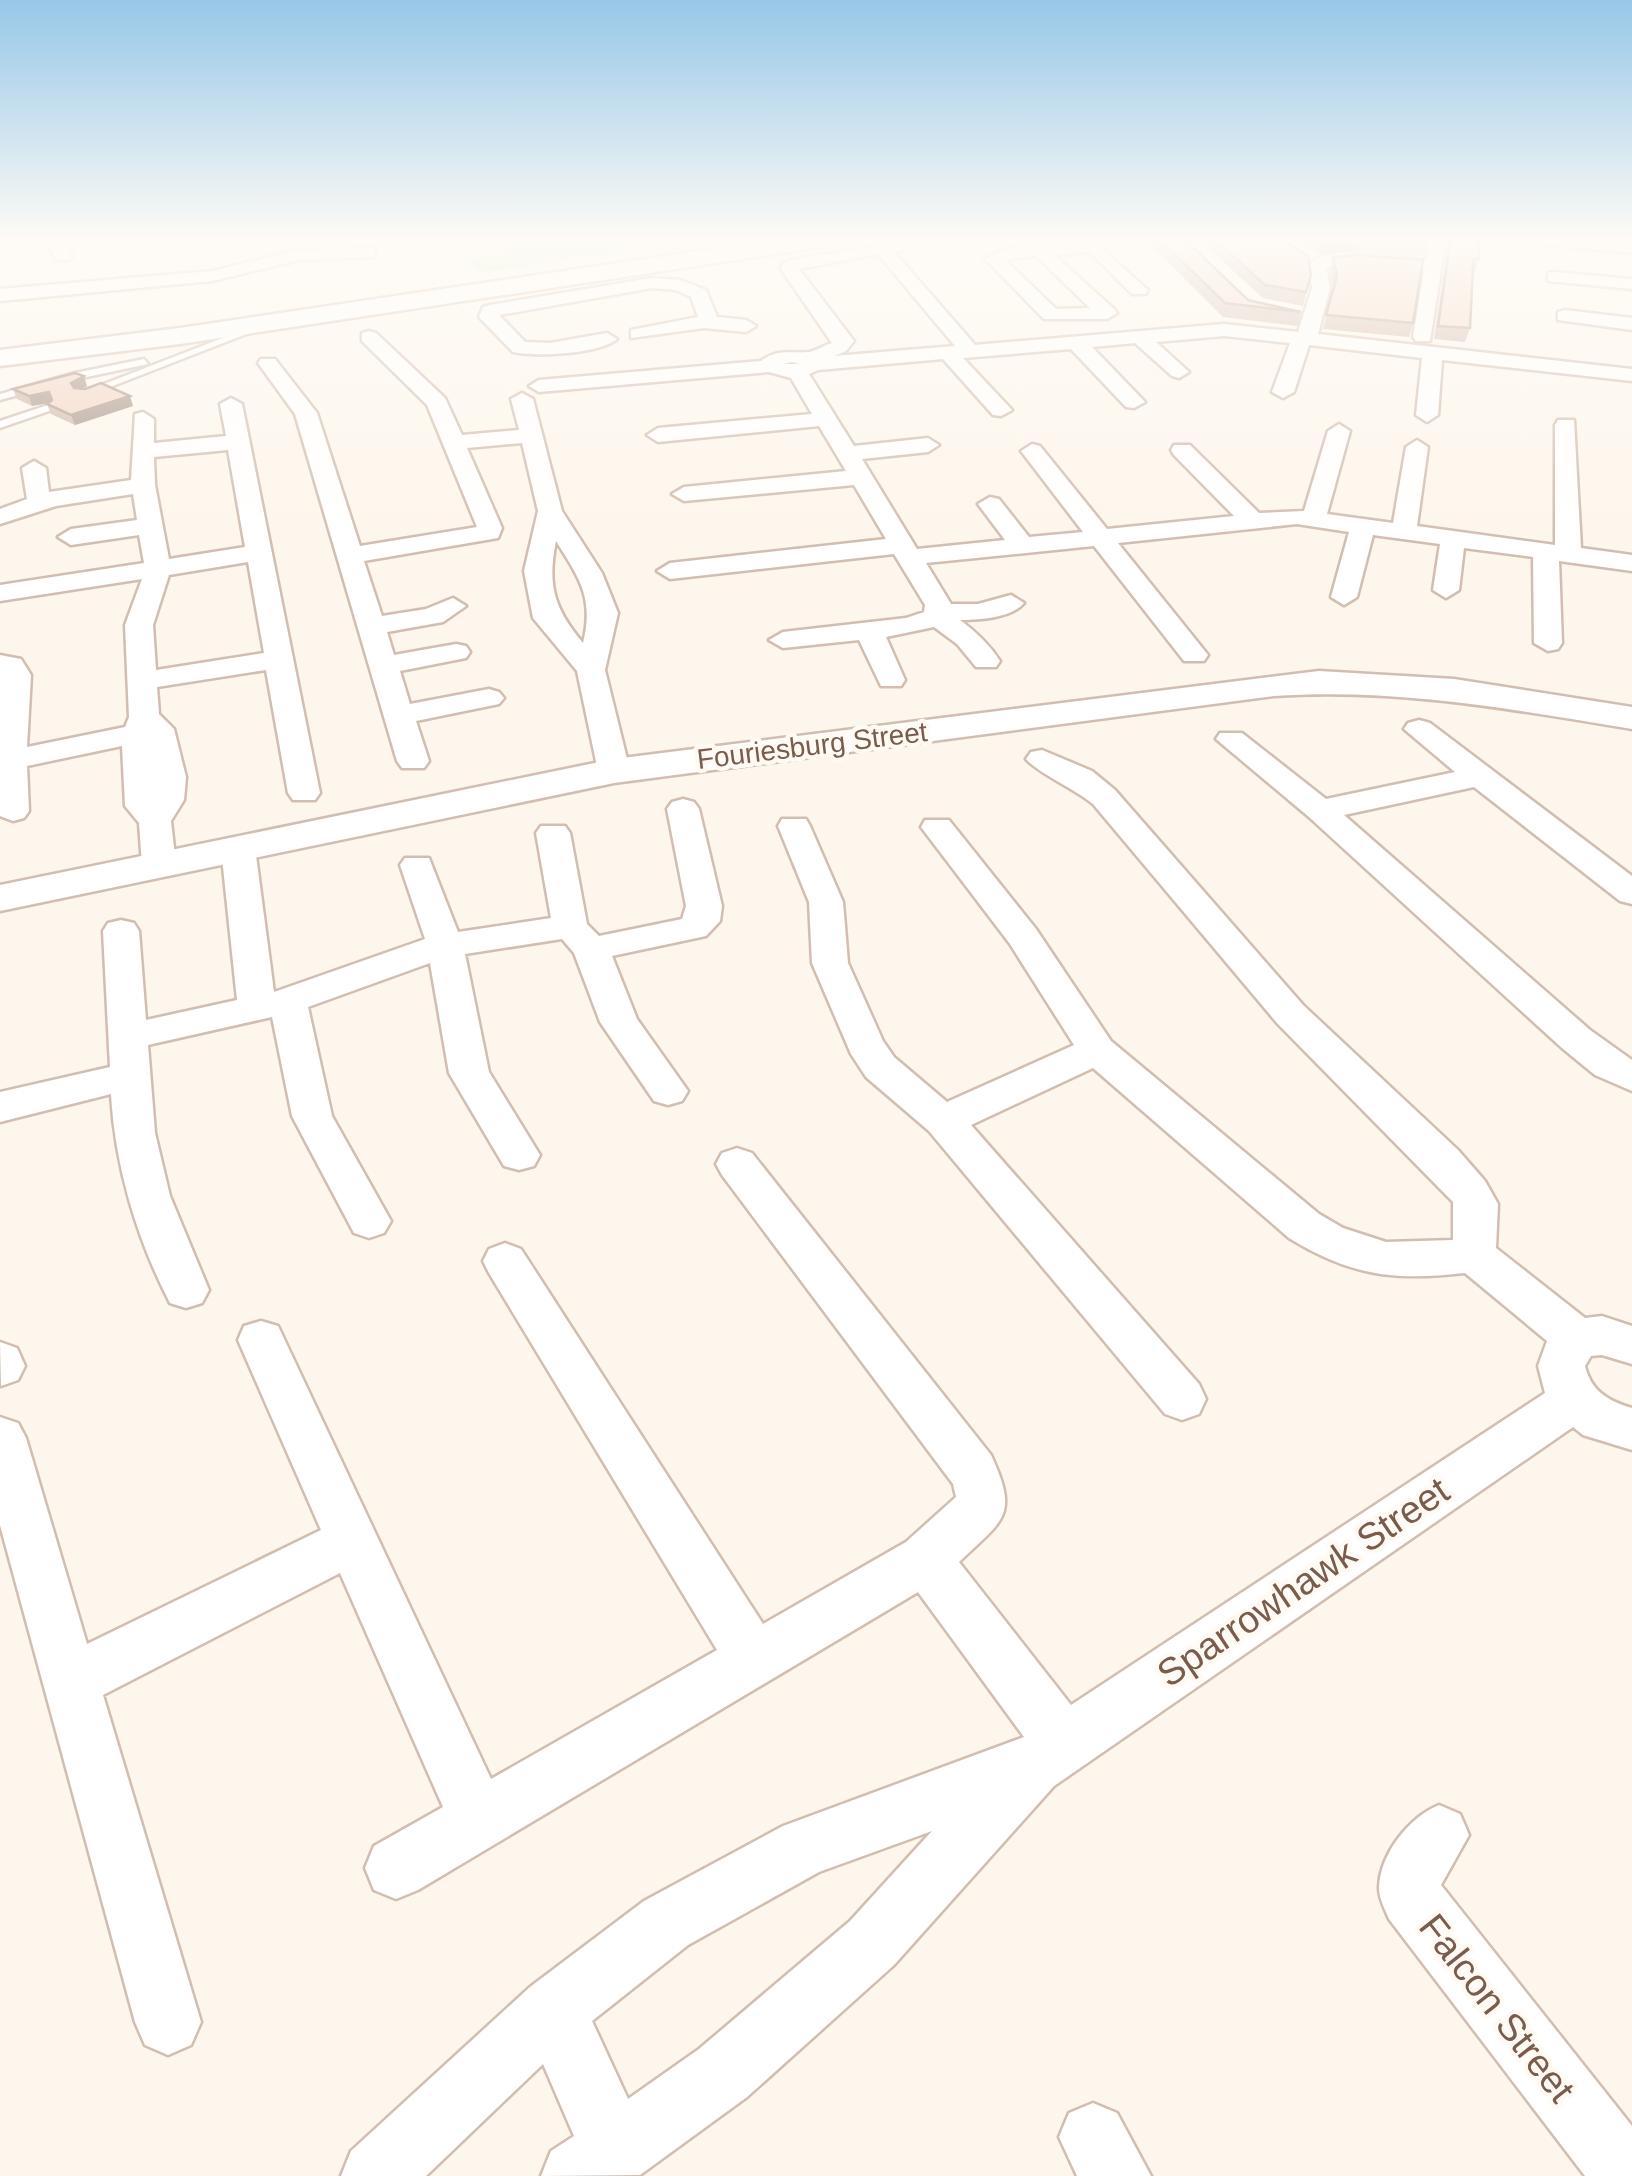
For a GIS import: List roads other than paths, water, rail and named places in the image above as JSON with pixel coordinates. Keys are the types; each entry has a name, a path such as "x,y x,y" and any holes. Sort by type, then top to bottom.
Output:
{"main road":[{"path":"0,347 71,339"},
{"path":"0,358 155,339"}],"street":[{"path":"350,554 488,533 490,528 433,396 371,339"},
{"path":"511,339 520,348 550,349 627,339 638,363 651,376"},
{"path":"719,339 741,350"},
{"path":"807,365 844,341 842,339"},
{"path":"950,339 1000,410"},
{"path":"590,670 604,613 589,573 550,510 516,391 1106,339"},
{"path":"1141,339 1179,372"},
{"path":"1283,392 1304,339"},
{"path":"1332,339 1428,344 1564,376 1632,375"},
{"path":"1427,415 1428,339"},
{"path":"1075,341 1134,402"},
{"path":"268,363 306,413 412,761"},
{"path":"807,365 826,419 937,609 986,661"},
{"path":"231,404 304,793"},
{"path":"658,434 826,419"},
{"path":"143,420 143,486 158,570 139,625 140,682 154,778 143,812 155,822 159,865"},
{"path":"1548,643 1566,425"},
{"path":"1314,518 1340,431"},
{"path":"454,442 531,436"},
{"path":"143,451 238,442"},
{"path":"846,454 928,445"},
{"path":"1404,530 1417,447"},
{"path":"1182,450 1252,521"},
{"path":"1032,451 1083,538 1156,628"},
{"path":"34,468 39,502"},
{"path":"684,494 861,476"},
{"path":"0,517 39,502 143,486"},
{"path":"990,504 1022,545"},
{"path":"550,510 537,571 546,618 590,670 614,771"},
{"path":"718,558 903,547 1022,545 1314,518 1632,563"},
{"path":"1344,597 1363,525"},
{"path":"71,537 150,526"},
{"path":"1083,538 1090,568"},
{"path":"1083,538 1194,655"},
{"path":"1446,590 1453,538"},
{"path":"670,571 903,547"},
{"path":"0,593 259,553"},
{"path":"783,640 910,626 937,609 979,612 1006,596"},
{"path":"372,626 433,616 452,606"},
{"path":"546,618 604,613"},
{"path":"868,630 891,680"},
{"path":"384,665 456,652"},
{"path":"140,682 279,659"},
{"path":"0,664 11,665 16,675 10,760 13,811"},
{"name":"Fouriesburg Street","path":"0,898 614,771 1332,680 1435,686 1632,718"},
{"path":"399,715 489,698"},
{"path":"10,760 147,726"},
{"path":"1419,728 1632,893"},
{"path":"1230,739 1320,810 1576,1039 1608,1065 1632,1077"},
{"path":"1042,759 1081,778 1104,796 1290,1014 1450,1169 1476,1204 1474,1255"},
{"path":"1320,810 1481,776"},
{"path":"0,1107 128,1056 445,945 682,931 702,922 704,906 682,809"},
{"path":"794,826 826,902 830,963 864,1045 880,1067 943,1121 1182,1400"},
{"path":"936,827 1023,937 1097,1050 1304,1226 1334,1246 1387,1263 1474,1255 1616,1337"},
{"path":"553,833 580,938 619,1022 668,1090"},
{"path":"238,848 273,1004 312,1116 369,1220"},
{"path":"417,865 445,945 469,1073 519,1155"},
{"path":"121,931 128,1056 140,1166 186,1290"},
{"path":"943,1121 1097,1050"},
{"path":"396,1868 925,1559 983,1502 980,1483 736,1164"},
{"path":"506,1261 754,1659"},
{"path":"1616,1337 1566,1347 1559,1370 1574,1400 1604,1421 1632,1429"},
{"path":"261,1340 479,1819"},
{"name":"Sparrowhawk Street","path":"596,2164 723,2072 872,1943 1049,1755 1574,1400"},
{"path":"1,1438 168,2022"},
{"path":"70,1682 352,1541"},
{"path":"925,1559 1049,1755"},
{"name":"Sparrowhawk Street","path":"376,2176 553,2010 666,1922 804,1846 1049,1755"},
{"name":"Falcon Street","path":"1439,1835 1411,1875 1411,1897 1628,2176"},
{"path":"553,2010 596,2164"}],"lane":[{"path":"84,394 222,339"},
{"path":"118,344 146,348 161,362"},
{"path":"0,398 75,376 161,362"},
{"path":"0,425 48,408"}]}
